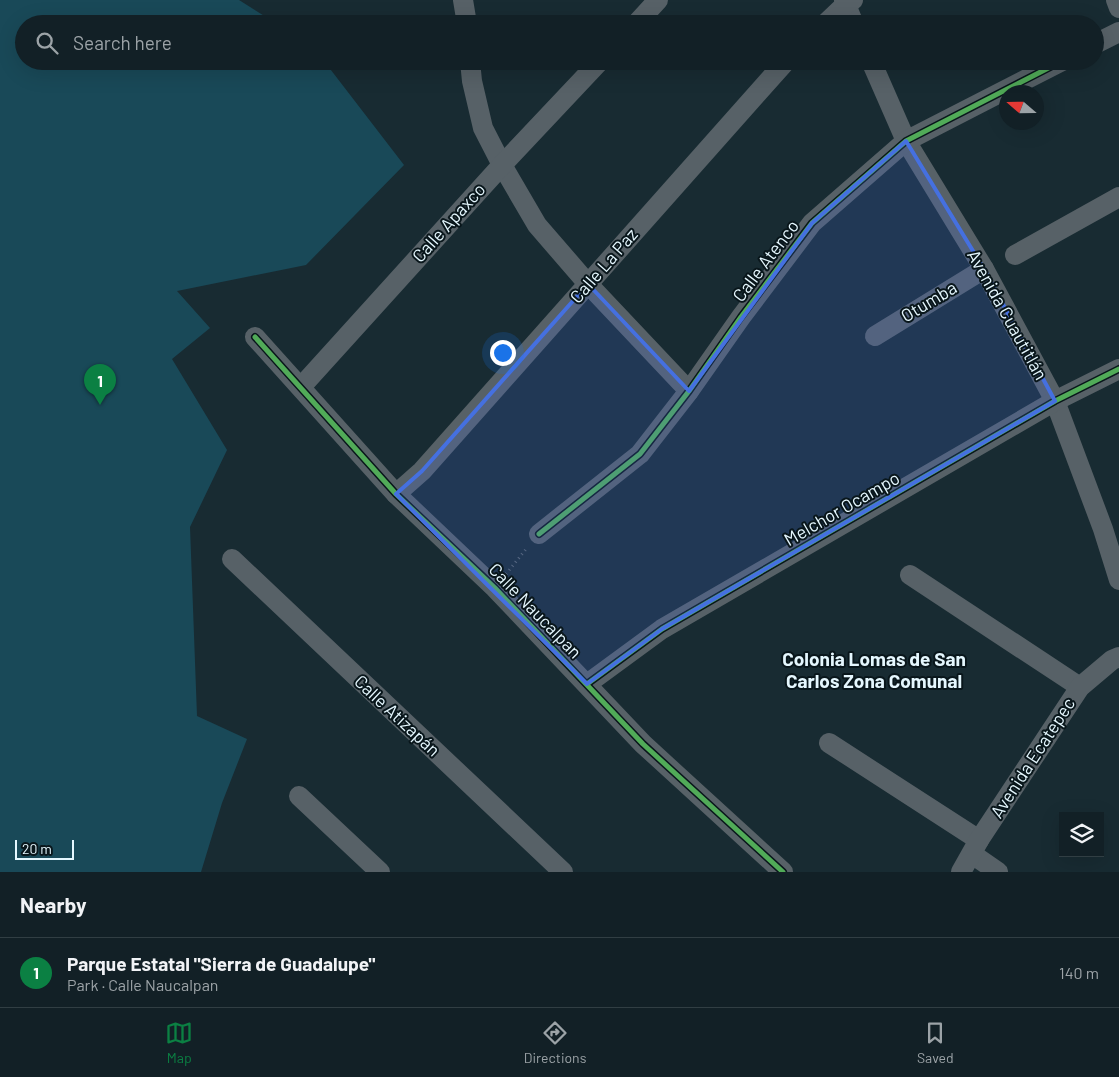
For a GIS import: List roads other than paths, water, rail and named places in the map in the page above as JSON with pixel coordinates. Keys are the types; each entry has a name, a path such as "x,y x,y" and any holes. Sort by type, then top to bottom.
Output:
{"street":[{"path":"463,0 466,15"},
{"path":"644,15 658,0"},
{"path":"1116,0 1119,8"},
{"path":"834,15 847,1 851,15"},
{"path":"1104,40 1119,32"},
{"path":"471,70 483,128 537,225 588,284 689,391"},
{"name":"Calle Apaxco","path":"301,387 502,165 592,70"},
{"name":"Calle La Paz","path":"396,494 422,471 778,70"},
{"name":"Avenida Cuautitlán","path":"875,70 906,141 984,269 1055,401 1111,526 1119,580"},
{"name":"Calle Atenco","path":"539,534 640,454 689,391 740,317 812,223 906,141 1044,70"},
{"path":"1015,255 1119,197"},
{"name":"Otumba","path":"874,336 984,269"},
{"name":"Calle Naucalpan","path":"255,337 396,494 495,588 643,744 783,872"},
{"name":"Melchor Ocampo","path":"587,684 662,629 1055,401 1119,369"},
{"name":"Calle Atizapán","path":"232,559 562,872"},
{"path":"910,575 1080,687"},
{"name":"Avenida Ecatepec","path":"961,872 1080,687 1112,660 1119,657"},
{"path":"829,743 976,847 998,872"},
{"path":"299,796 380,872"}],"place":[{"name":"Parque Estatal \"Sierra de Guadalupe\"","path":"100,405"}],"district":[{"name":"Colonia Lomas de San Carlos Zona Comunal","path":"874,670"}]}
